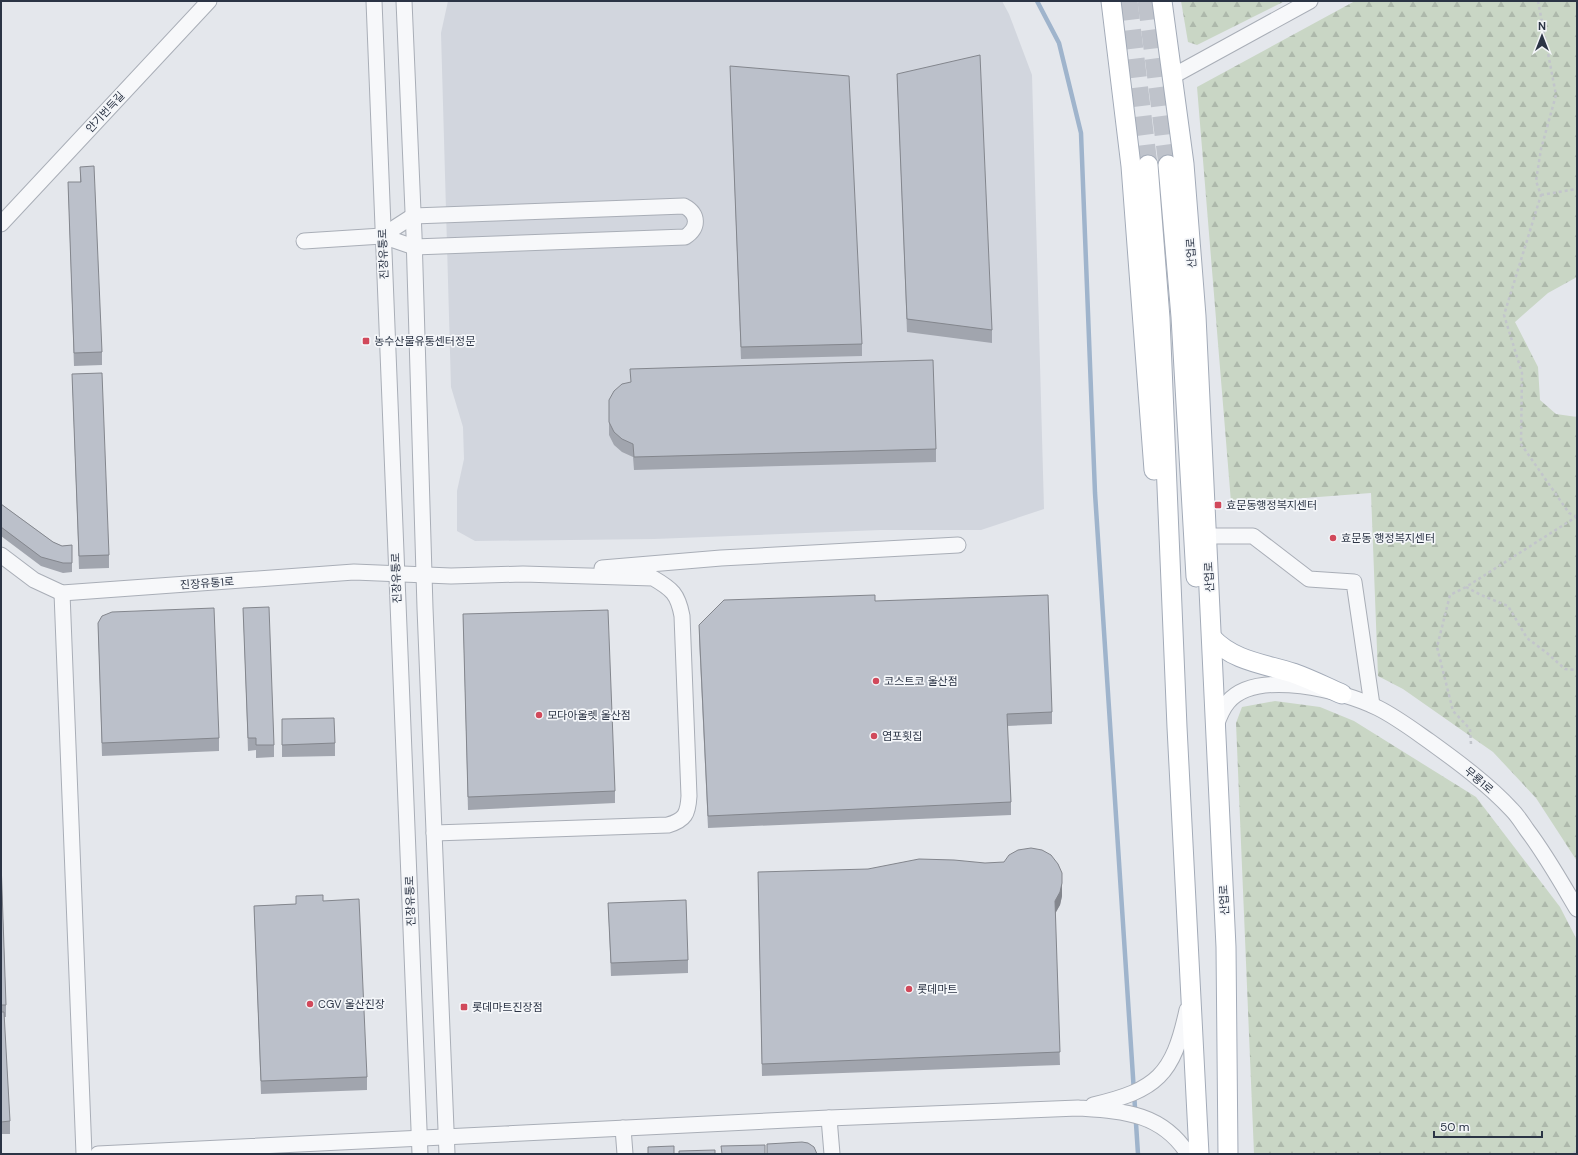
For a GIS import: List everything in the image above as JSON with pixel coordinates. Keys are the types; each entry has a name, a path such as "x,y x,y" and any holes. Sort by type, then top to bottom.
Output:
{"main road":[{"name":"산업로","path":"1162,1 1184,164 1195,308 1226,947 1228,1154"},
{"path":"1165,24 1167,1"},
{"path":"1111,3 1131,166 1155,481 1177,727"},
{"name":"산업로","path":"1168,164 1182,333 1228,1154"},
{"path":"1148,166 1160,318 1177,727 1199,1154"},
{"path":"1212,638 1220,647 1245,660 1276,667 1305,677 1342,694"}],"street":[{"name":"안기번득길","path":"1,224 209,1"},
{"name":"진장유통로","path":"374,1 382,236 420,1154"},
{"path":"404,1 413,216 424,574 447,1154"},
{"path":"1173,76 1310,1"},
{"path":"304,241 382,236 414,247 685,236 691,233 695,225 695,216 691,209 684,206 413,216 382,236"},
{"path":"1207,536 1253,536 1309,579 1354,582 1372,705"},
{"path":"523,574 721,558 958,546"},
{"name":"진장유통1로","path":"1,555 34,580 62,593 354,572 451,576 523,574"},
{"path":"434,833 668,825 678,822 685,816 689,796 682,616 680,603 675,593 653,578 523,574"},
{"path":"62,593 84,1154"},
{"name":"무룡1로","path":"1216,726 1222,710 1229,700 1241,692 1257,686 1278,684 1304,686 1342,694 1372,705 1408,726 1442,750 1479,780 1513,811 1539,846 1577,909"},
{"path":"1078,1108 1116,1100 1139,1091 1154,1081 1166,1070 1175,1054 1191,996"},
{"path":"98,1154 829,1118 1078,1108 1133,1114 1160,1126 1172,1136 1188,1154"},
{"path":"829,1118 832,1154"},
{"path":"623,1128 625,1154"}],"path":[{"path":"1538,1 1556,95 1541,149 1536,181 1541,195 1504,315 1522,373 1522,444 1569,513 1577,517"},
{"path":"1541,195 1577,189"},
{"path":"1471,744 1470,729 1453,711 1437,647 1450,595 1466,587 1577,517"},
{"path":"1466,587 1508,606 1527,638 1547,652 1565,669 1577,670"},
{"path":"1574,1154 1577,1148"}],"shaded area":[{"path":"448,1 1002,1 1009,14 1032,75 1044,509 981,530 881,530 654,539 475,541 457,531 457,491 464,459 463,427 451,387 441,33"}],"green space":[{"path":"1181,1 1285,1 1197,45 1188,42"},
{"path":"1355,1 1577,1 1577,277 1548,293 1515,322 1538,367 1540,400 1556,414 1577,417 1577,861 1536,798 1493,752 1403,689 1378,676 1371,493 1231,502 1197,87"},
{"path":"1275,701 1320,707 1354,721 1476,797 1560,907 1577,940 1577,1154 1254,1154 1236,723 1242,707"}],"building":[{"path":"980,55 992,330 907,319 897,74"},
{"path":"730,66 849,76 862,344 741,347"},
{"path":"94,166 102,352 74,353 68,182 81,182 80,167"},
{"path":"933,360 936,449 634,457 633,444 622,439 614,432 609,422 609,400 614,391 622,384 631,382 630,369"},
{"path":"102,373 109,555 79,556 72,374"},
{"path":"1,504 53,542 62,546 72,545 72,563 63,563 41,557 1,527"},
{"name":"코스트코 울산점","path":"875,595 875,601 1048,595 1052,712 1007,714 1011,802 708,816 699,625 724,600"},
{"path":"269,607 274,745 256,745 256,738 248,738 243,608"},
{"path":"214,608 219,738 102,743 98,623 102,616 112,612"},
{"name":"모다아울렛 울산점","path":"608,610 615,791 468,797 463,614"},
{"path":"334,718 335,743 282,745 282,719"},
{"name":"롯데마트","path":"1031,848 1042,850 1051,855 1058,864 1062,873 1060,892 1055,901 1060,1052 762,1064 758,872 868,869 919,859 985,863 1004,862 1009,855 1018,850"},
{"path":"1,861 6,1005 1,1005"},
{"name":"CGV 울산진장","path":"323,895 323,901 359,899 367,1077 261,1081 254,906 296,904 296,896"},
{"path":"686,900 688,960 611,963 608,903"},
{"path":"1,1012 4,1012 10,1121 1,1122"},
{"path":"808,1143 814,1147 817,1154 767,1154 767,1144"},
{"path":"765,1145 765,1154 722,1154 721,1146"},
{"path":"674,1146 674,1154 648,1154 648,1147"},
{"path":"715,1150 715,1154 679,1154 679,1151"}],"waterway":[{"path":"1037,1 1059,43 1081,133 1095,493 1138,1154"}],"tunnel":[{"path":"1128,1 1148,165"},
{"path":"1147,1 1168,165"}],"place":[{"name":"농수산물유통센터정문","path":"366,341"},
{"name":"효문동행정복지센터","path":"1218,505"},
{"name":"효문동 행정복지센터","path":"1333,538"},
{"name":"코스트코 울산점","path":"876,681"},
{"name":"모다아울렛 울산점","path":"539,715"},
{"name":"염포횟집","path":"874,736"},
{"name":"롯데마트","path":"909,989"},
{"name":"CGV 울산진장","path":"310,1004"},
{"name":"롯데마트진장점","path":"464,1007"}]}
